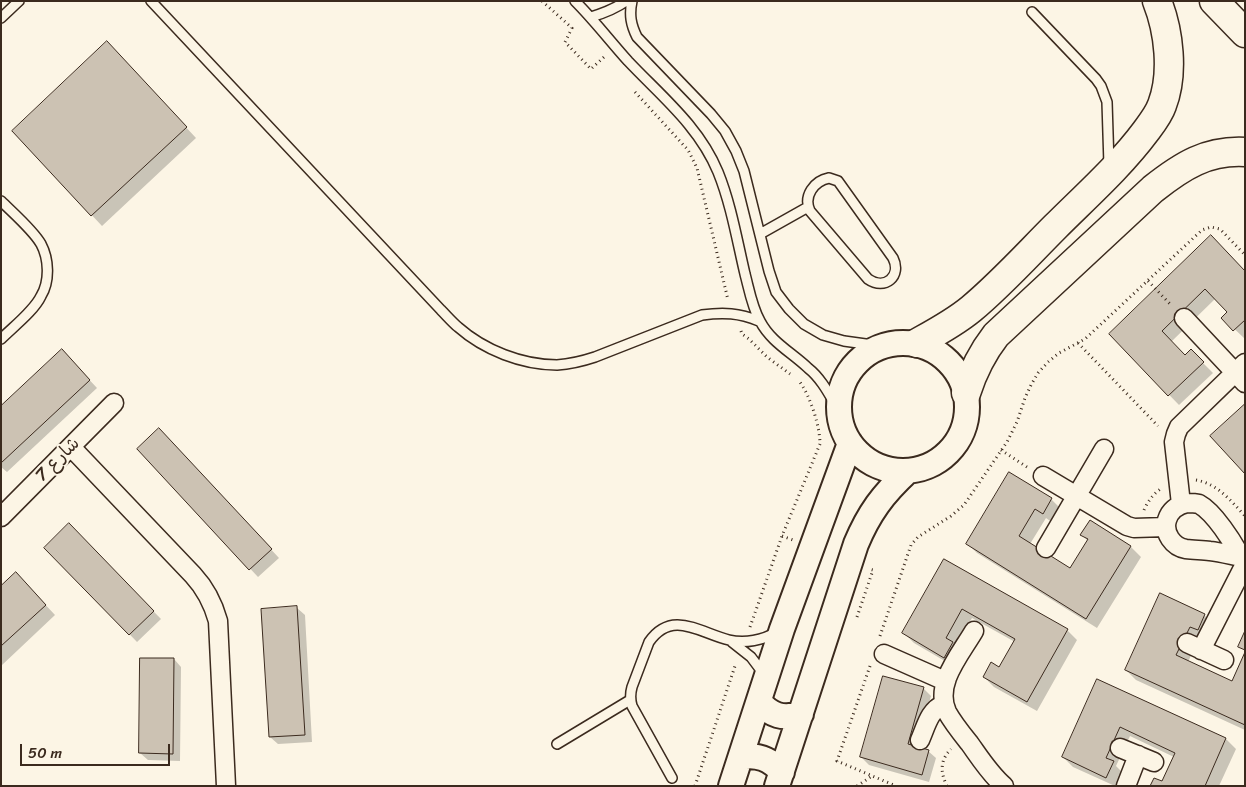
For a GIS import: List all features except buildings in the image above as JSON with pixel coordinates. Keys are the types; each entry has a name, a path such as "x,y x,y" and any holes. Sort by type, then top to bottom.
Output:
{"highway":[{"path":"917,343 954,321 986,296 1137,144 1162,106 1168,82 1167,34 1157,1"},
{"path":"1214,1 1245,33"},
{"path":"966,393 978,361 996,334 1153,189 1182,168 1200,158 1220,153 1245,152"}],"street":[{"path":"1181,504 1174,442 1179,427 1184,420 1242,373 1184,318"},
{"path":"898,342 917,343 934,350 948,361 960,376 966,393 967,411 963,430 954,446 942,459 925,467 908,471 891,470 875,465 861,456 850,443 842,428 839,411 840,394 845,378 866,353 880,346 898,342"},
{"name":"شارع 7","path":"1,517 114,403"},
{"path":"731,786 782,629 850,443"},
{"path":"71,447 194,576 209,596 218,621 226,786"},
{"path":"1046,548 1104,449"},
{"path":"779,779 863,527 883,496 908,471"},
{"path":"1043,476 1127,526 1134,528 1166,527"},
{"path":"1193,503 1200,505 1223,529 1244,560 1210,551 1184,549 1177,546 1171,541 1166,527 1170,514 1181,504 1193,503"},
{"path":"1224,660 1194,646 1244,560"},
{"path":"974,631 949,672 943,696 944,704 949,716 1001,785"},
{"path":"878,651 946,681"},
{"path":"759,702 773,714 792,716 801,714"},
{"path":"920,740 934,710 944,704"},
{"path":"1120,748 1146,759 1126,786"},
{"path":"741,757 759,756 768,760 776,765 779,779"}],"lane":[{"path":"1,18 19,1"},
{"path":"151,1 441,310 459,328 478,342 520,360 558,365 596,357 702,315 731,313 760,321"},
{"path":"575,1 693,128 707,148 726,194 749,288 760,321 768,335 809,369 823,384 839,411"},
{"path":"591,17 614,9 626,1"},
{"path":"632,1 630,16 632,27 637,37 711,114 736,151 744,171 776,292 804,324 823,335 844,341 880,346"},
{"path":"1032,12 1101,86 1107,102 1109,173"},
{"path":"829,178 838,181 896,263 896,269 891,280 879,284 873,283 868,279 808,207 808,194 820,181 829,178"},
{"path":"1,200 41,243 47,260 47,279 41,296 30,311 1,339"},
{"path":"760,234 808,207"},
{"path":"672,778 630,700 632,687 653,636 659,630 673,625 681,625 730,640 743,645 766,678"},
{"path":"743,645 763,639 782,629"},
{"path":"557,744 630,700"}],"path":[{"path":"542,1 572,28 565,42 591,69 604,56 610,64"},
{"path":"630,85 688,150 697,168 731,313 742,334 804,387 820,435 818,452 782,536 695,786"},
{"path":"896,786 837,761 878,651 914,540 951,516 964,505 1012,432 1025,398 1038,373 1058,353 1085,339 1206,227 1220,229 1245,255"},
{"path":"1147,281 1184,318"},
{"path":"1078,343 1158,426"},
{"path":"1001,450 1043,476"},
{"path":"940,786 946,784 942,769 945,755 965,738"},
{"path":"857,786 872,776"}]}
